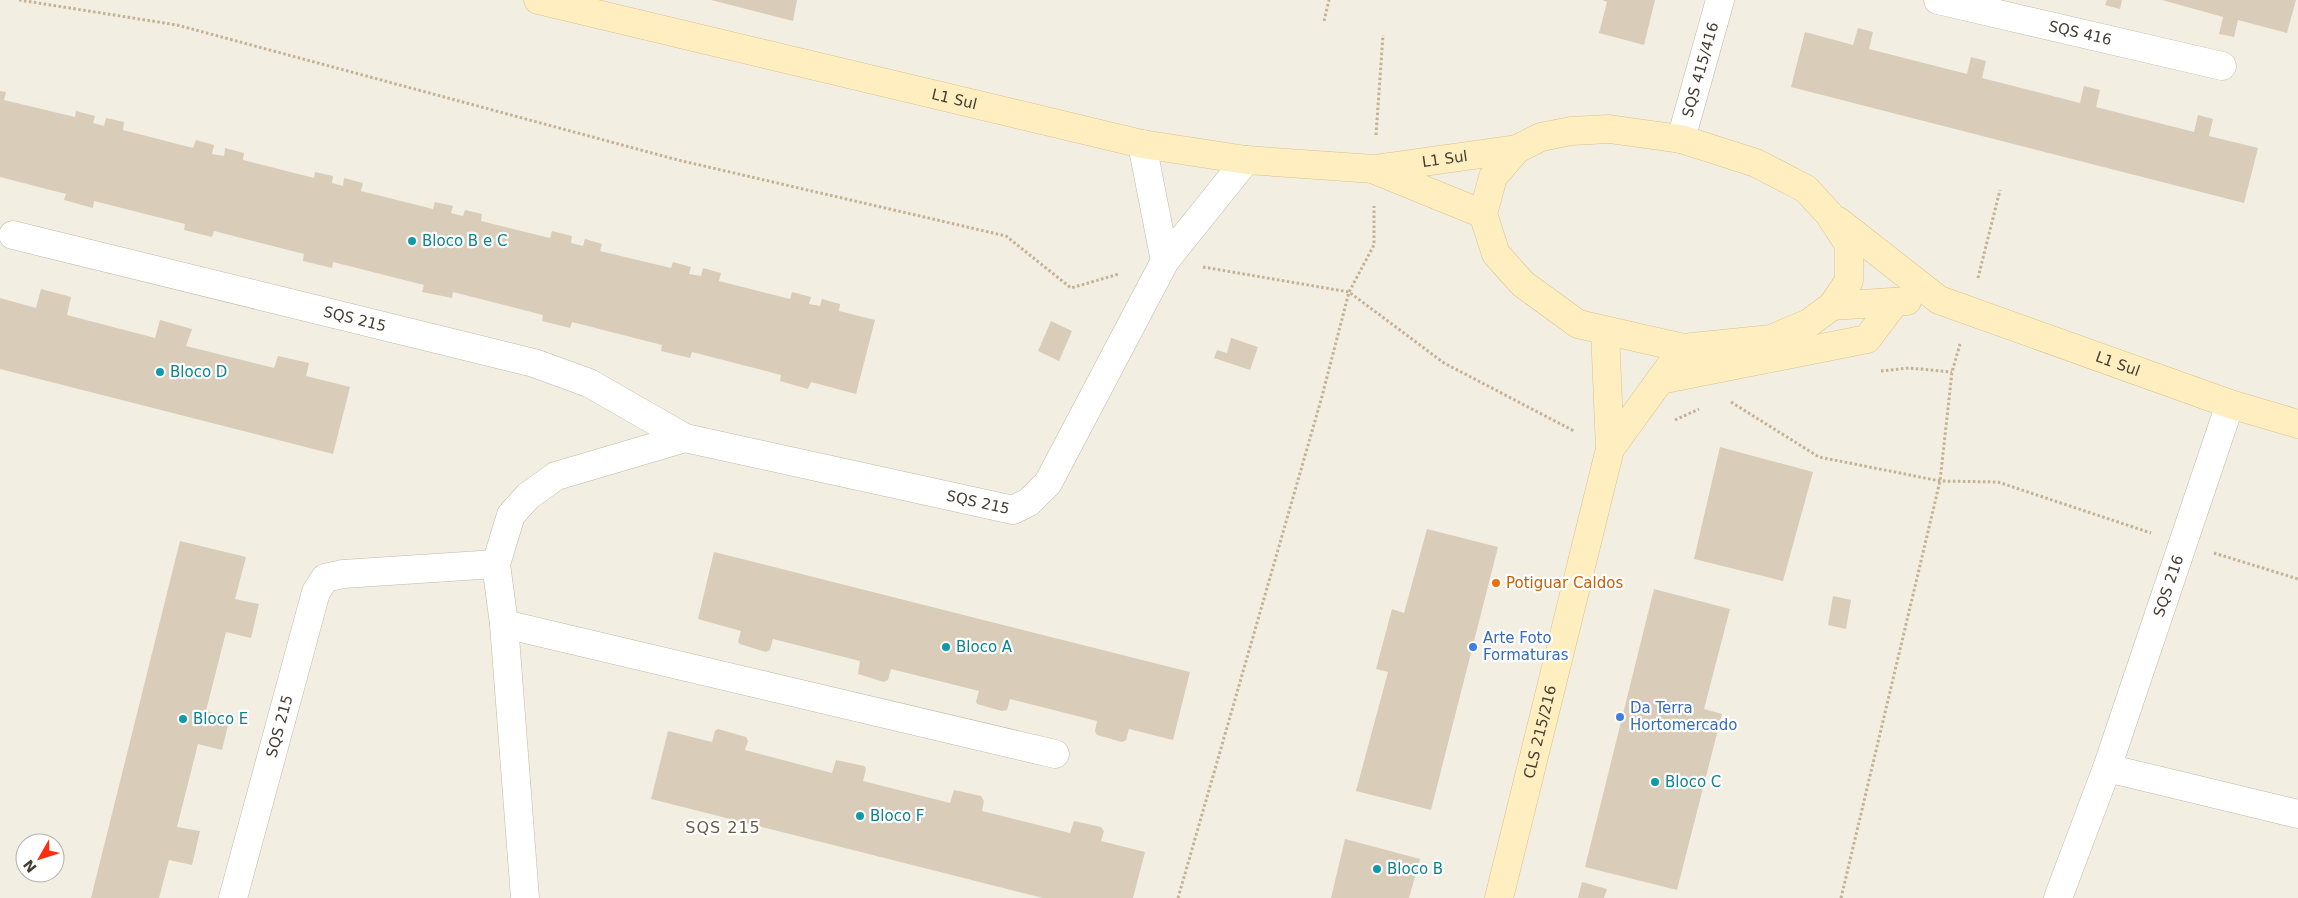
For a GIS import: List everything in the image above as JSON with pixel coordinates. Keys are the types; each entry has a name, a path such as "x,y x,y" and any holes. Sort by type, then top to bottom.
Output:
{"street":[{"name":"L1 Sul","path":"538,0 1142,144 1246,160 1374,169 1517,149"},
{"name":"SQS 415/416","path":"1681,139 1720,0"},
{"name":"SQS 416","path":"1938,0 2222,66"},
{"path":"1609,130 1681,139 1756,163 1806,189 1829,214 1849,245 1850,281 1832,306 1810,323 1771,339 1683,348 1578,324 1523,284 1496,254 1483,214 1493,177 1517,149 1541,137 1571,131 1609,130"},
{"path":"1142,144 1164,261"},
{"name":"SQS 215","path":"13,235 534,363 589,383 685,438 1013,510 1029,502 1048,483 1164,261 1246,160"},
{"name":"L1 Sul","path":"1374,169 1483,214"},
{"name":"L1 Sul","path":"1829,214 1939,300 2230,404 2298,424"},
{"name":"L1 Sul","path":"1832,306 1939,300"},
{"path":"1660,380 1867,339 1895,302"},
{"name":"CLS 215/216","path":"1499,898 1610,449 1605,331"},
{"name":"CLS 215/216","path":"1610,449 1683,348"},
{"name":"SQS 216","path":"2058,898 2107,768 2230,404"},
{"name":"SQS 215","path":"525,898 504,624 496,564 511,515 528,496 556,476 685,438"},
{"name":"SQS 215","path":"233,898 316,592 325,578 343,574 496,564"},
{"path":"504,624 1055,754"},
{"path":"2107,768 2298,814"}],"path":[{"path":"1324,21 1330,0"},
{"path":"1178,898 1321,400 1349,292 1374,244 1374,169 1383,35"},
{"path":"1841,898 1940,482"}],"building":[{"path":"711,0 797,0 793,21"},
{"path":"1602,0 1655,0 1644,45 1599,33 1607,2"},
{"path":"2107,0 2122,0 2120,9 2105,5"},
{"path":"2162,0 2296,0 2287,33 2238,20 2234,37 2219,34 2223,17"},
{"path":"1858,28 1873,32 1869,49 1967,74 1971,57 1986,61 1982,78 2080,103 2084,86 2100,90 2096,107 2194,132 2198,115 2213,119 2209,136 2258,148 2244,203 1791,87 1805,32 1853,45"},
{"name":"Bloco B e C","path":"0,91 6,92 4,100 75,117 76,111 95,116 93,123 104,126 106,118 124,122 123,130 193,148 196,140 214,145 212,154 224,156 225,148 244,153 243,160 314,178 315,172 333,176 332,183 343,186 344,178 363,183 361,191 433,209 435,202 453,206 451,213 463,216 465,210 482,214 481,221 550,238 552,231 572,236 571,243 583,246 585,239 602,244 600,251 671,268 673,262 691,267 689,274 701,276 703,268 721,273 719,281 790,299 792,292 811,297 809,304 820,306 822,299 840,304 839,311 875,320 856,394 811,382 808,389 780,381 781,375 692,352 690,358 661,351 662,345 572,322 570,328 542,321 543,315 453,292 452,298 422,292 424,285 333,262 332,268 303,261 304,254 214,231 212,237 184,230 185,224 94,201 93,208 64,200 66,194 0,177"},
{"name":"Bloco D","path":"41,289 71,297 67,315 155,338 160,320 192,329 186,346 274,368 278,356 309,363 306,376 350,387 333,454 0,369 0,298 36,308"},
{"path":"1051,321 1072,331 1059,361 1038,351"},
{"path":"1231,338 1258,347 1250,370 1214,358 1217,350 1227,353"},
{"path":"1720,447 1813,472 1783,581 1694,559"},
{"path":"1427,529 1498,547 1431,810 1356,791 1388,672 1376,669 1392,609 1404,613"},
{"name":"Bloco E","path":"180,541 246,557 235,599 259,604 251,638 226,632 206,711 230,717 222,750 198,744 177,827 200,831 192,865 169,860 159,898 91,898"},
{"name":"Bloco A","path":"714,552 1190,672 1173,740 1129,729 1126,740 1122,742 1097,735 1095,731 1097,721 1010,699 1007,710 1002,711 977,704 979,691 891,669 888,680 884,682 858,674 860,661 773,639 770,650 766,652 740,644 738,642 741,631 698,619"},
{"name":"Bloco C","path":"1654,589 1730,609 1704,709 1722,714 1677,890 1585,867"},
{"path":"1833,596 1851,600 1846,629 1828,625"},
{"name":"Bloco F","path":"718,729 746,737 748,741 745,750 832,773 836,760 864,766 866,769 863,781 950,803 954,790 981,796 984,801 982,811 1070,833 1074,821 1101,827 1104,831 1101,841 1145,852 1133,898 1043,898 651,799 668,731 712,742 715,731"},
{"name":"Bloco B","path":"1345,839 1420,859 1409,898 1331,898"},
{"path":"1582,882 1607,889 1604,898 1578,898"}],"place":[{"name":"Bloco B e C","path":"412,241"},
{"name":"Bloco D","path":"160,372"},
{"name":"Potiguar Caldos","path":"1496,583"},
{"name":"Bloco A","path":"946,647"},
{"name":"Arte Foto Formaturas","path":"1473,647"},
{"name":"Da Terra Hortomercado","path":"1620,717"},
{"name":"Bloco E","path":"183,719"},
{"name":"Bloco C","path":"1655,782"},
{"name":"Bloco F","path":"860,816"},
{"name":"Bloco B","path":"1377,869"}],"district":[{"name":"SQS 215","path":"723,827"}]}
